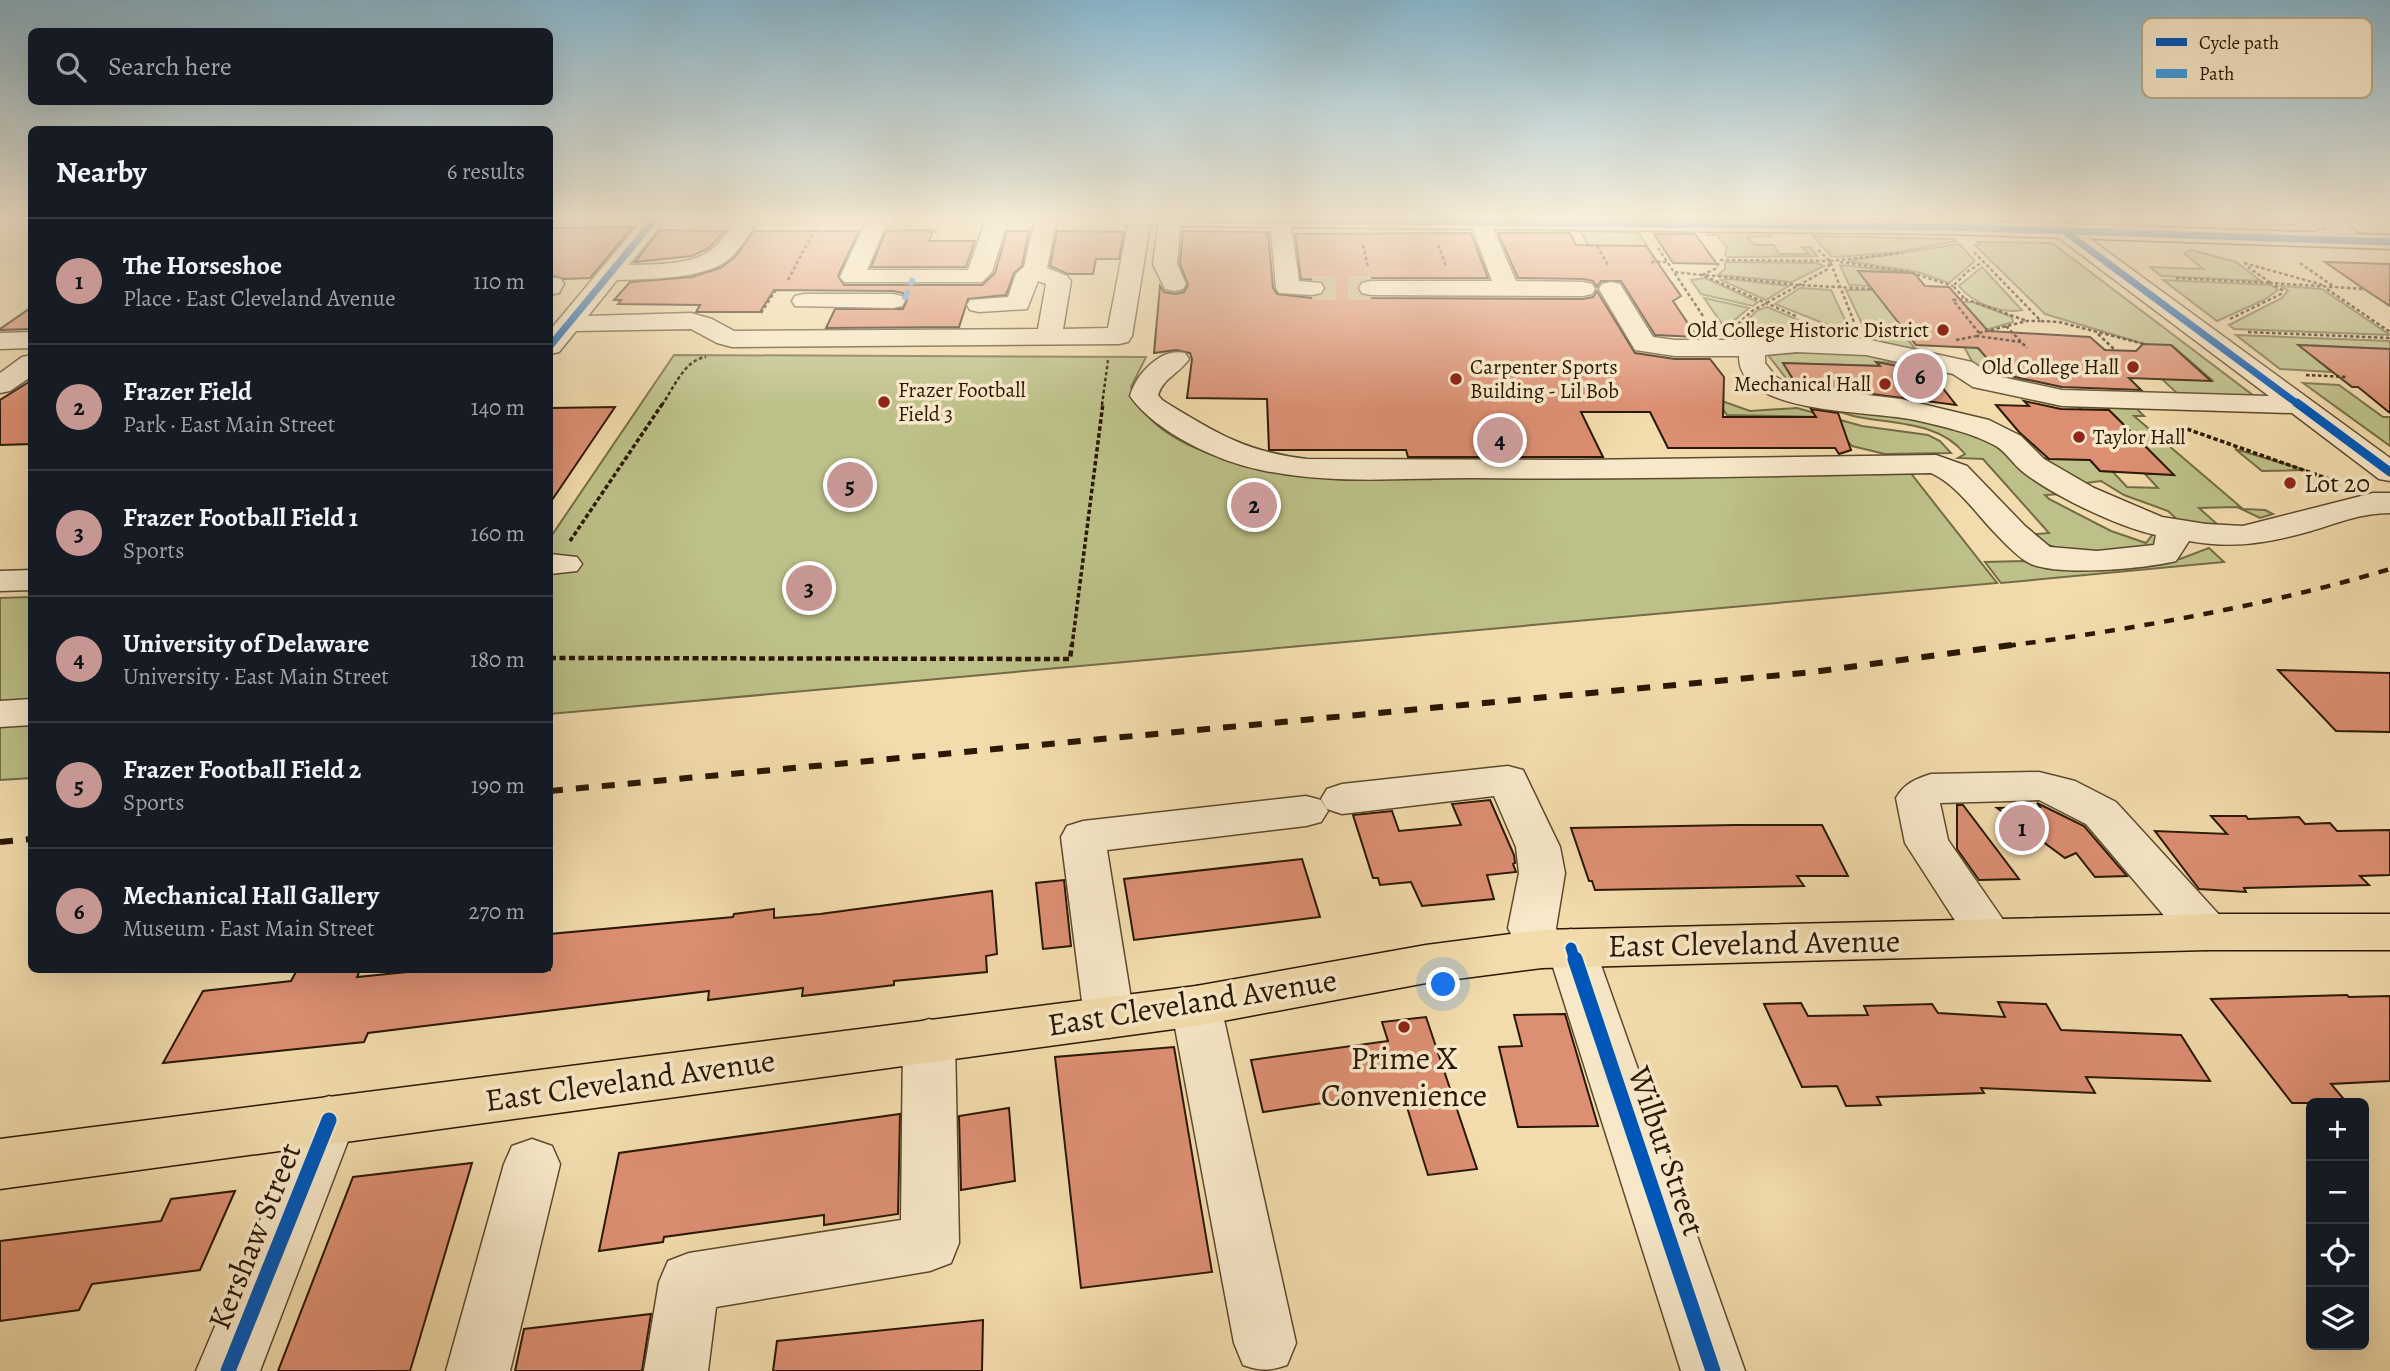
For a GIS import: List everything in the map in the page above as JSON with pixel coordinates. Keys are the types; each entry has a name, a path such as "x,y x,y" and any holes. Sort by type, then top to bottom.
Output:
{"main road":[{"name":"East Cleveland Avenue","path":"0,1164 1196,1006 1426,964 1557,948 2206,932 2390,932"}],"street":[{"path":"553,341 570,312 600,283"},
{"path":"784,338 806,297 1018,304 1025,283"},
{"path":"1049,337 1059,283"},
{"path":"553,294 570,312 654,321 699,322 732,339 1119,336 1129,283"},
{"path":"1287,283 1288,288 1312,288"},
{"path":"1505,283 1507,289"},
{"path":"2135,283 2300,405 2377,454 2390,472"},
{"path":"1372,288 1583,289"},
{"path":"1611,289 1644,344 1718,349 1796,344 1866,347 1962,368 1983,381 2062,398 2300,405"},
{"path":"981,303 989,338"},
{"path":"0,341 28,340"},
{"path":"1752,348 1752,364 1766,383 1783,392 1801,397 1901,408 1944,416 1979,426 2010,442"},
{"path":"1176,359 1145,387 1144,396 1152,406 1216,447 1260,461 1352,468 1575,470 1936,464 1956,473 2013,533 2041,556 2097,561 2164,554 2171,546 2174,530"},
{"path":"0,385 28,366"},
{"path":"1983,381 1973,398 2033,465 2083,495 2154,526 2243,536 2333,512 2390,503"},
{"path":"0,581 28,580"},
{"path":"0,714 28,712"},
{"name":"Wilbur Street","path":"1109,1017 1083,836 1508,780 1538,847 1542,873 1532,928 1557,948 1713,1371"},
{"path":"1991,937 1927,843 1917,797 1931,789 2039,786 2060,791 2101,813 2206,932"},
{"path":"1196,1006 1265,1343"},
{"path":"676,1371 689,1282 930,1243 929,1040"},
{"name":"Kershaw Street","path":"228,1371 329,1120"},
{"path":"478,1371 532,1164"}],"path":[{"path":"751,313 763,313 778,287 784,287 786,283"},
{"path":"1371,283 1372,288"},
{"path":"1611,283 1611,289"},
{"path":"1682,283 1712,329 1718,349"},
{"path":"1720,283 1802,319"},
{"path":"1779,283 1873,289"},
{"path":"1718,349 1726,334 1752,311 1802,283"},
{"path":"1837,283 1866,347"},
{"path":"1944,283 1953,286 1965,299"},
{"path":"1953,286 1956,283"},
{"path":"2005,283 2041,321"},
{"path":"2271,283 2364,289"},
{"path":"2224,322 2281,294 2282,290 2271,283"},
{"path":"2325,287 2390,332"},
{"path":"1678,292 1688,292"},
{"path":"2021,342 1977,336 1979,333 1953,300 1965,299 2027,321"},
{"path":"1979,333 2027,321 2059,322 2144,344"},
{"path":"2006,326 2027,348"},
{"path":"2096,332 2115,351"},
{"path":"2245,332 2390,338"},
{"path":"556,564 693,360 713,357"},
{"path":"553,658 1070,659 1109,359 1096,359"},
{"path":"2300,375 2348,377"}],"green space":[{"path":"1693,283 1716,283 1758,302 1753,306 1701,294"},
{"path":"1728,283 1789,286 1766,300"},
{"path":"1848,283 1867,283 1869,286"},
{"path":"1963,283 1997,283 2022,310 1987,306 1959,286"},
{"path":"2014,283 2105,283 2258,399 2181,397 2162,379 2212,380 2173,346 2151,346 2045,314"},
{"path":"2167,283 2271,285 2278,290 2264,300 2217,321"},
{"path":"2281,286 2322,289 2390,335 2234,329 2229,325 2282,298 2288,291"},
{"path":"1800,288 1831,290 1848,326 1848,333 1775,304"},
{"path":"1846,290 1874,290 1934,325 1895,324 1918,352 1870,341"},
{"path":"1704,298 1749,308 1725,328"},
{"path":"1960,302 1973,302 2012,317 2013,322 1985,330"},
{"path":"1767,307 1850,341 1733,342 1731,334 1758,310"},
{"path":"2236,335 2390,341 2390,349 2306,345 2315,358 2332,372 2280,369"},
{"path":"1971,340 2004,375 2057,377 2087,384 1993,378 1973,363 1962,343"},
{"path":"1824,351 1861,353 1899,363 1879,362 1881,366 1784,363 1795,383 1789,382 1768,355"},
{"path":"674,355 1146,357 1131,387 1148,416 1190,446 1239,463 1909,471 1997,583 553,714 553,534"},
{"path":"2303,383 2339,385 2383,417 2390,417 2390,446"},
{"path":"1718,402 1750,411 1797,408 1862,426 1928,435 1940,441 1951,453 1885,454 1852,446 1824,417 1727,415"},
{"path":"1816,404 1907,416 1982,436 2062,494 2045,495 2049,499 2111,531 2146,543 2153,534 2158,535 2154,547 2089,552 2042,543 2028,535 2049,533 1983,459 1958,458 1965,454 1955,444 1930,430 1858,417"},
{"path":"2078,406 2137,409 2144,416 2134,416 2243,509 2265,510 2273,514 2260,518 2237,507 2199,508 2217,524 2180,522 2168,511 2124,495 2101,481 2079,484 2042,458 2090,460 2100,471 2113,472 2127,487 2158,488 2145,474 2173,474 2114,415 2085,414"},
{"path":"2235,449 2305,470 2262,471"},
{"path":"2209,548 2224,562 2001,583 1985,562 2024,561 2050,567 2124,565 2180,559"},
{"path":"28,597 28,778 0,780 0,598"}],"building":[{"path":"629,283 1010,283 1006,295 968,299 959,327 826,328 835,309 903,309 907,300 903,293 893,291 774,290 760,312 696,312 700,305 618,304 621,300 614,300"},
{"name":"Carpenter Sports Building - Lil Bob","path":"1187,283 1273,283 1277,294 1312,298 1323,294 1326,287 1323,283 1360,283 1357,289 1361,296 1371,298 1583,299 1593,297 1597,291 1635,353 1675,359 1710,359 1724,377 1723,417 1816,417 1811,409 1838,413 1851,450 1839,454 1835,448 1668,448 1650,412 1581,412 1603,457 1408,457 1406,450 1269,450 1267,399 1187,398 1192,359 1190,353 1176,350 1154,353 1160,286 1164,292 1175,294 1184,292"},
{"path":"1622,283 1672,283 1681,296 1673,301 1697,337 1655,335"},
{"path":"1867,283 1922,283 1925,286 1949,287 1988,331 2090,337 2105,350 2136,351 2143,344 2171,345 2211,381 2129,378 2141,390 2062,387 2001,374 1978,348 1916,345"},
{"path":"2355,283 2390,283 2390,306"},
{"path":"28,310 28,329 0,329"},
{"path":"2298,345 2390,349 2390,413 2358,387 2352,387"},
{"name":"Mechanical Hall","path":"1876,362 1930,372 1956,405 1796,384 1783,363 1880,366"},
{"path":"28,382 28,444 0,445 0,400"},
{"name":"Taylor Hall","path":"2024,401 2061,409 2109,410 2174,475 2100,471 2090,460 2049,459 2019,432 1996,405 2029,406"},
{"path":"615,407 553,499 553,408"},
{"path":"2278,670 2390,673 2390,732 2336,731"},
{"path":"1490,800 1514,855 1516,872 1487,875 1494,899 1422,906 1411,882 1380,885 1378,878 1373,878 1353,815 1392,811 1399,831 1461,825 1452,804"},
{"path":"2037,803 2084,826 2127,876 2095,877 2076,853 2065,858 1997,808 2040,807"},
{"path":"1957,805 1963,805 2019,879 1979,880 1957,849"},
{"path":"2211,816 2246,816 2248,819 2299,817 2305,824 2330,823 2337,831 2390,830 2390,875 2360,876 2369,885 2244,888 2246,892 2199,889 2155,831 2227,834"},
{"path":"1822,825 1848,876 1797,876 1804,886 1595,890 1592,881 1589,881 1571,828"},
{"path":"1302,859 1320,917 1134,940 1124,879"},
{"path":"1064,880 1071,946 1043,949 1036,883"},
{"path":"992,891 997,954 986,956 987,972 894,981 894,985 802,996 803,988 708,1000 709,991 368,1033 364,1042 163,1063 203,991 291,981 295,973 359,973 357,977 397,973 553,973 553,934 733,917 734,914 774,909 774,918"},
{"path":"2390,996 2390,1081 2331,1084 2343,1098 2306,1098 2306,1103 2292,1103 2211,999"},
{"path":"1998,1002 2046,1004 2061,1030 2181,1035 2210,1081 2086,1077 2095,1093 1981,1088 1984,1093 1877,1097 1881,1105 1846,1106 1837,1086 1802,1087 1764,1004 1801,1003 1808,1016 1868,1015 1864,1006 1932,1004 1938,1013 2005,1017"},
{"path":"1565,1014 1598,1126 1518,1127 1499,1047 1522,1046 1514,1015"},
{"path":"1426,1017 1477,1169 1428,1175 1402,1091 1263,1112 1251,1060 1388,1041 1382,1022"},
{"path":"1174,1047 1212,1272 1081,1288 1055,1057"},
{"path":"1009,1108 1015,1181 961,1190 959,1116"},
{"path":"900,1114 898,1214 824,1225 824,1215 664,1237 663,1242 599,1251 619,1153"},
{"path":"472,1163 410,1371 278,1371 353,1177"},
{"path":"235,1191 200,1270 92,1284 79,1310 0,1321 0,1241 161,1221 171,1199"},
{"path":"651,1314 642,1371 515,1371 524,1329"},
{"path":"983,1320 982,1371 773,1371 777,1341"}],"tunnel":[{"path":"1312,288 1371,288"}],"railway":[{"path":"2006,646 2199,615 2296,594 2390,569"},
{"path":"553,791 1813,672 2019,644"},
{"path":"0,842 28,839"}],"marked path":[{"path":"904,300 911,283"}],"cycle path":[{"path":"553,342 602,283"},
{"path":"2135,283 2390,472"},
{"path":"1571,948 1713,1371"},
{"path":"228,1371 329,1120"}],"place":[{"name":"Old College Historic District","path":"1943,330"},
{"name":"Old College Hall","path":"2133,367"},
{"name":"Mechanical Hall Gallery","path":"1920,376"},
{"name":"Carpenter Sports Building - Lil Bob","path":"1456,379"},
{"name":"Mechanical Hall","path":"1885,384"},
{"name":"Frazer Football Field 3","path":"884,402"},
{"name":"Taylor Hall","path":"2079,437"},
{"name":"University of Delaware","path":"1500,440"},
{"name":"Lot 20","path":"2290,483"},
{"name":"Frazer Football Field 2","path":"850,485"},
{"name":"Frazer Field","path":"1254,505"},
{"name":"Frazer Football Field 1","path":"809,588"},
{"name":"The Horseshoe","path":"2022,828"},
{"name":"Prime X Convenience","path":"1404,1027"}]}
